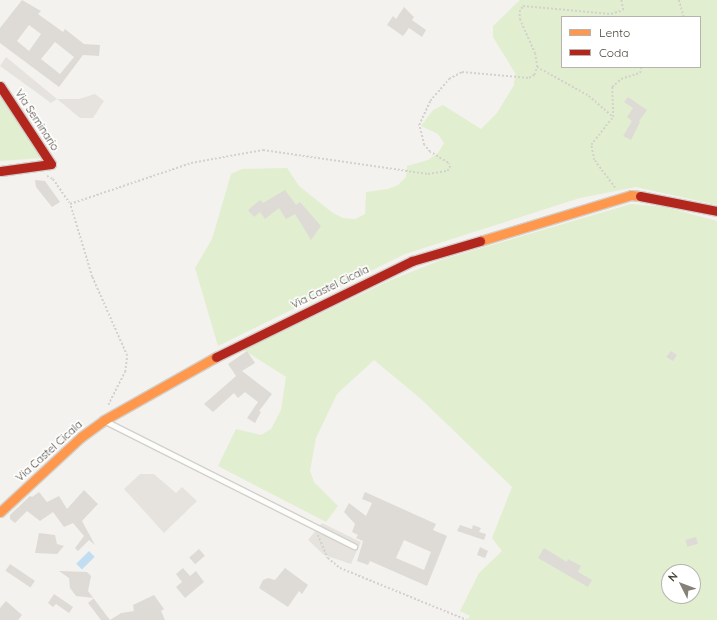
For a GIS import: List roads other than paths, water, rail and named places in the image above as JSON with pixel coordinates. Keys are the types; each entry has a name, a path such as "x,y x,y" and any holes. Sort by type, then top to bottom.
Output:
{"street":[{"name":"Via Seminario","path":"0,86 51,164 0,171"},
{"name":"Via Castel Cicala","path":"0,512 81,437 104,420 227,350 412,261 630,195 649,196 717,211"}],"lane":[{"path":"104,420 354,546"}],"water":[{"path":"89,551 95,557 82,569 76,564"}]}
